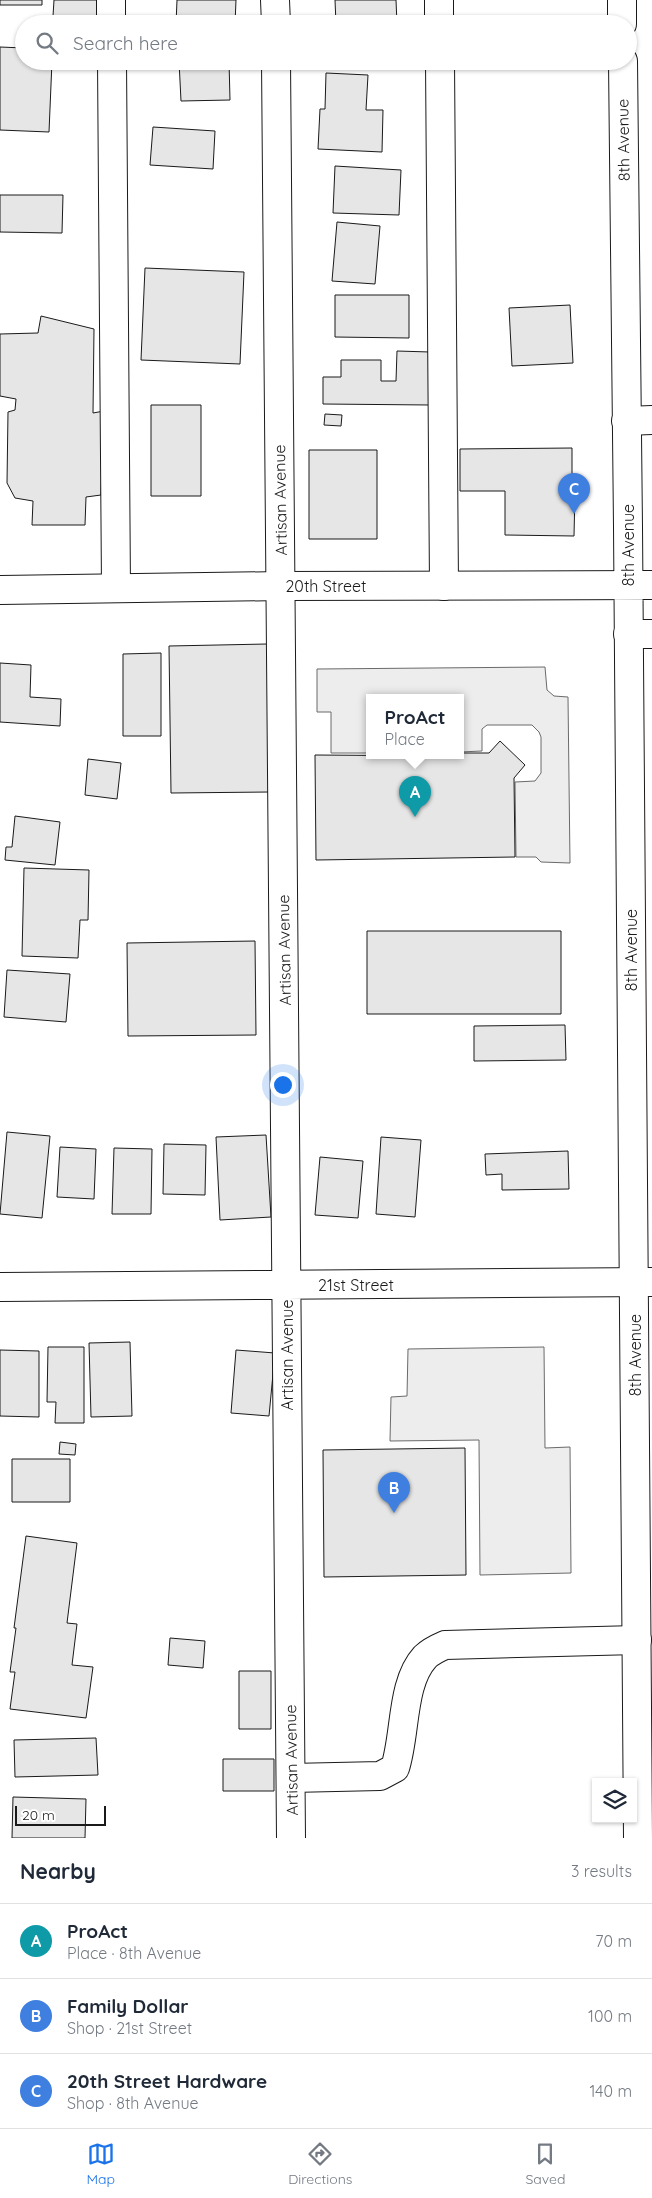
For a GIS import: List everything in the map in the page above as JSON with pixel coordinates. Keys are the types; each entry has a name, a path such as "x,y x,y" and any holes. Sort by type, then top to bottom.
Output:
{"main road":[{"path":"111,0 111,15"},
{"path":"276,0 276,15"},
{"path":"439,0 439,15"},
{"path":"622,0 622,15"},
{"path":"112,70 116,588"},
{"name":"Artisan Avenue","path":"276,70 281,808 285,954 292,1838"},
{"path":"440,70 444,586"},
{"name":"8th Avenue","path":"623,70 639,421 643,1283 637,1640 638,1838"},
{"name":"20th Street","path":"0,590 281,586 640,585"},
{"name":"21st Street","path":"0,1287 643,1283"},
{"path":"291,1778 380,1776 395,1768 401,1748 408,1693 416,1668 426,1655 445,1645 637,1640"}],"shaded area":[{"path":"545,667 547,690 554,696 568,697 570,863 541,862 536,857 516,857 515,782 535,781 541,773 541,737 532,725 487,725 482,729 482,751 464,752 464,694 366,694 366,753 331,753 331,712 317,712 317,669"},
{"path":"544,1347 545,1448 570,1447 571,1573 480,1575 479,1440 390,1441 391,1397 407,1396 408,1349"}],"building":[{"path":"0,0 42,0 42,5 0,5"},
{"path":"54,0 99,0 98,15 53,15"},
{"path":"177,0 236,0 235,15 176,15"},
{"path":"335,0 396,0 397,15 336,15"},
{"path":"0,47 15,48 15,70 52,70 49,132 0,130"},
{"path":"179,70 229,70 230,100 181,101"},
{"path":"326,73 368,75 366,110 383,110 382,152 318,149 320,109 325,109"},
{"path":"153,127 215,131 213,169 150,165"},
{"path":"335,166 401,170 399,215 333,213"},
{"path":"0,195 63,195 62,233 0,232"},
{"path":"337,222 380,226 375,284 332,281"},
{"path":"145,268 244,272 240,364 141,360"},
{"path":"335,295 409,295 409,338 335,337"},
{"path":"570,305 573,363 512,366 509,308"},
{"path":"41,316 94,329 93,413 104,411 101,495 86,497 85,525 32,525 33,501 15,498 7,483 8,412 15,410 16,399 0,396 0,334 38,333"},
{"path":"397,351 430,352 430,405 323,404 323,377 341,377 341,360 381,360 381,381 396,381"},
{"path":"151,405 201,405 201,496 151,496"},
{"path":"325,414 342,415 341,426 324,425"},
{"path":"572,448 572,492 575,492 574,536 505,535 505,491 460,491 460,449"},
{"path":"309,450 377,450 377,539 309,539"},
{"path":"267,644 270,792 171,793 169,646"},
{"path":"161,653 161,736 123,736 123,654"},
{"path":"0,663 31,665 30,697 61,699 60,726 0,722"},
{"path":"500,741 525,765 514,778 515,857 316,860 315,755 366,755 366,759 464,759 464,753 489,753"},
{"path":"88,759 121,763 117,799 85,795"},
{"path":"15,816 60,822 55,865 5,860 6,847 12,847"},
{"path":"24,868 89,870 88,920 80,920 78,958 22,956"},
{"path":"367,931 561,931 561,1014 367,1014"},
{"path":"255,941 256,1035 128,1036 127,943"},
{"path":"7,970 70,974 66,1022 4,1017"},
{"path":"565,1025 566,1060 474,1061 474,1026"},
{"path":"7,1132 50,1136 42,1218 0,1214"},
{"path":"266,1135 271,1217 220,1220 216,1137"},
{"path":"381,1137 421,1140 415,1217 376,1214"},
{"path":"164,1144 206,1145 205,1195 163,1194"},
{"path":"60,1147 96,1149 94,1199 57,1197"},
{"path":"114,1148 152,1149 151,1214 112,1214"},
{"path":"568,1151 569,1189 502,1190 502,1174 486,1175 485,1154"},
{"path":"320,1157 363,1161 358,1218 315,1215"},
{"path":"130,1342 132,1416 91,1417 89,1343"},
{"path":"48,1347 84,1347 84,1423 55,1423 56,1402 47,1402"},
{"path":"0,1350 39,1351 39,1417 0,1416"},
{"path":"236,1350 275,1353 269,1416 231,1413"},
{"path":"60,1442 76,1444 75,1455 59,1454"},
{"path":"465,1448 466,1575 324,1577 323,1450"},
{"path":"12,1459 70,1459 70,1502 12,1502"},
{"path":"26,1536 77,1543 67,1623 77,1624 72,1665 93,1667 86,1718 10,1709 15,1672 10,1672 16,1628 14,1628"},
{"path":"170,1638 205,1641 203,1668 168,1665"},
{"path":"239,1671 271,1671 271,1729 239,1729"},
{"path":"96,1738 98,1775 15,1777 14,1740"},
{"path":"223,1759 274,1759 274,1791 223,1791"},
{"path":"13,1797 86,1799 85,1838 12,1838"}],"place":[{"name":"20th Street Hardware","path":"574,514"},
{"name":"ProAct","path":"415,817"},
{"name":"Family Dollar","path":"394,1513"}]}
